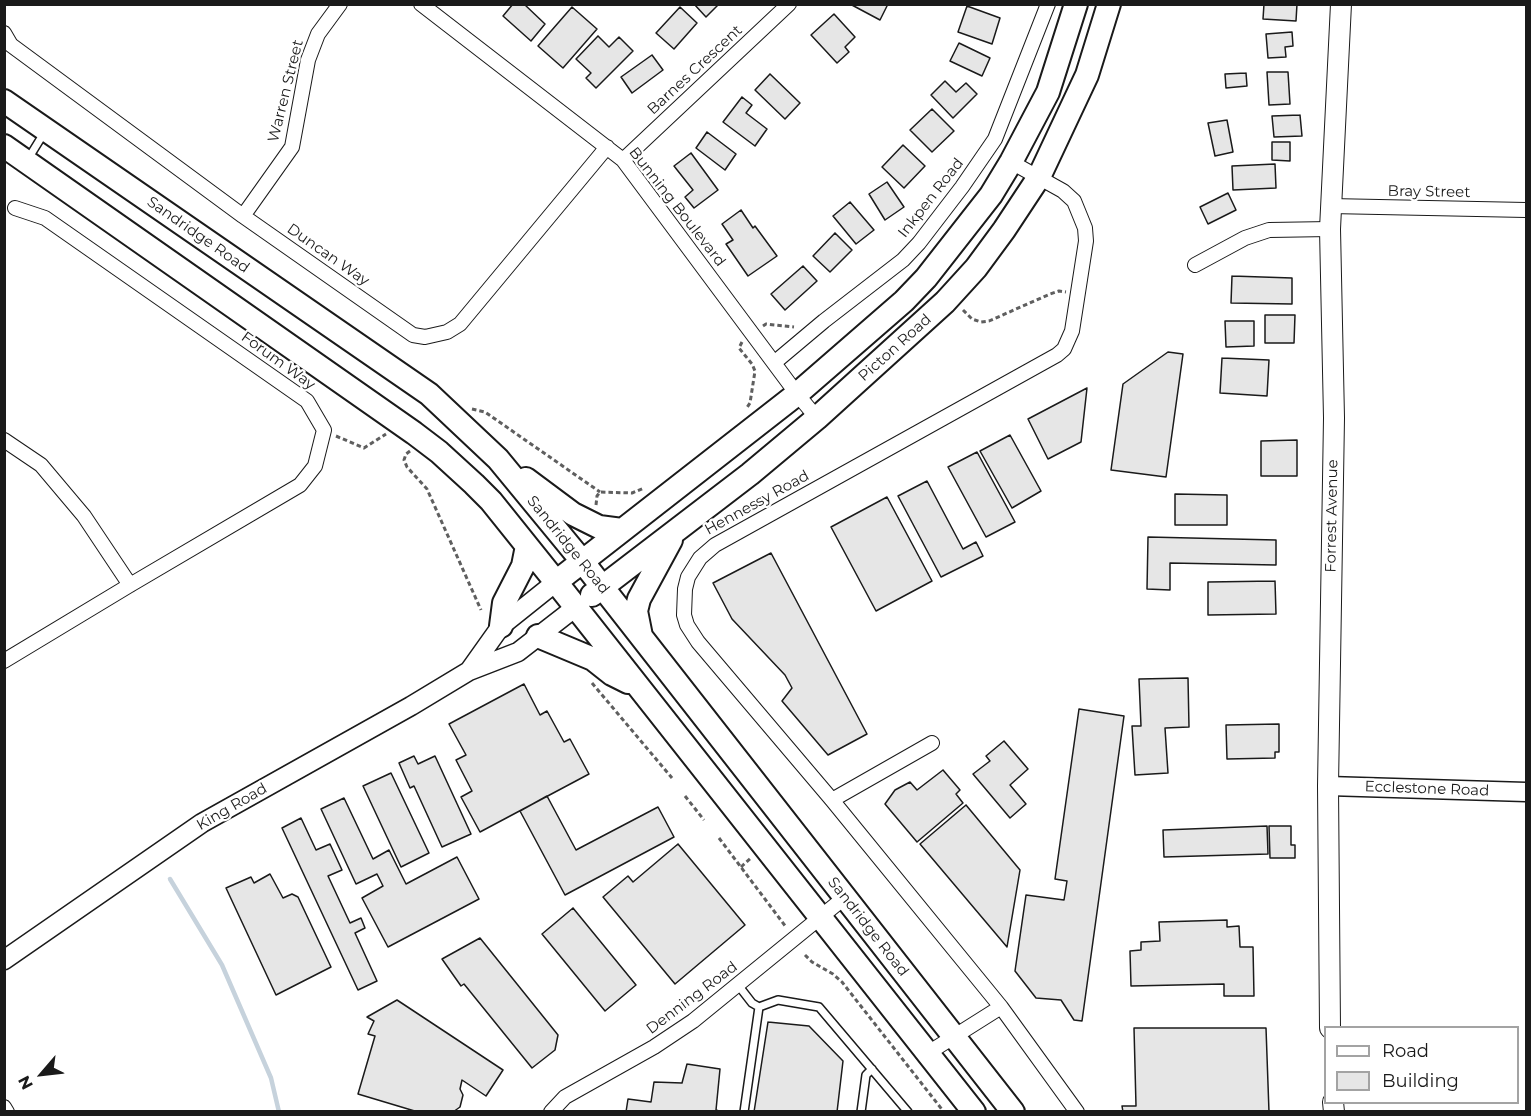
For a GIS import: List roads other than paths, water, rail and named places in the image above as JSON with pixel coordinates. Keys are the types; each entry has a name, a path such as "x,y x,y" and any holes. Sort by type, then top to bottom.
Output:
{"main road":[{"name":"Picton Road","path":"556,582 797,394 904,301 926,278 991,195 1011,162 1048,92 1076,4"},
{"name":"Picton Road","path":"576,607 750,474 817,418 949,297 976,268 1039,177 1087,75 1109,4"},
{"name":"Forrest Avenue","path":"1330,1026 1328,786 1334,418 1330,206 1341,4"},
{"name":"Sandridge Road","path":"4,101 429,394 498,459 582,561 1013,1112"},
{"name":"Sandridge Road","path":"4,146 439,452 491,501 928,1053 970,1110"},
{"path":"498,459 573,514 598,527 622,530"},
{"path":"640,636 636,611 639,599 676,531"},
{"path":"501,626 504,603 524,566 527,546"},
{"path":"538,636 593,659 612,674 640,688"}],"street":[{"name":"Warren Street","path":"243,216 292,147 308,60 318,34 340,4"},
{"name":"Bunning Boulevard","path":"421,4 624,160 817,418"},
{"name":"Barnes Crescent","path":"624,160 789,4"},
{"name":"Inkpen Road","path":"774,363 903,260 962,187 995,139 1048,4"},
{"name":"Duncan Way","path":"4,33 11,45 243,216 413,334 425,337 447,332 460,324 607,147"},
{"name":"Hennessy Road","path":"1011,162 1039,177 1074,201 1085,228 1086,241 1072,331 1064,349 1047,361 715,545 700,558 688,577 684,615 692,634 832,800 1001,1007 1077,1112"},
{"name":"Bray Street","path":"1330,206 1527,210"},
{"name":"Forum Way","path":"15,208 45,218 308,400 324,430 315,466 300,485 129,585"},
{"path":"1195,265 1245,238 1269,230 1330,229"},
{"path":"4,440 41,465 84,516 129,585 4,661"},
{"name":"King Road","path":"469,670 501,626 556,582"},
{"name":"King Road","path":"4,960 202,823 411,706 469,670 518,652 576,607"},
{"path":"832,800 932,743"},
{"name":"Ecclestone Road","path":"1328,786 1527,792"},
{"name":"Denning Road","path":"551,1112 565,1097 654,1047 693,1021 844,898"},
{"path":"928,1053 1001,1007"},
{"path":"4,1107 7,1112"}],"lane":[{"path":"27,162 46,130"},
{"path":"738,986 752,1003 759,1007 778,1000 819,1007 908,1112"},
{"path":"744,1112 759,1007"},
{"path":"861,1112 866,1075 872,1069"}],"waterway":[{"path":"170,879 222,965 271,1078 279,1112"}]}
